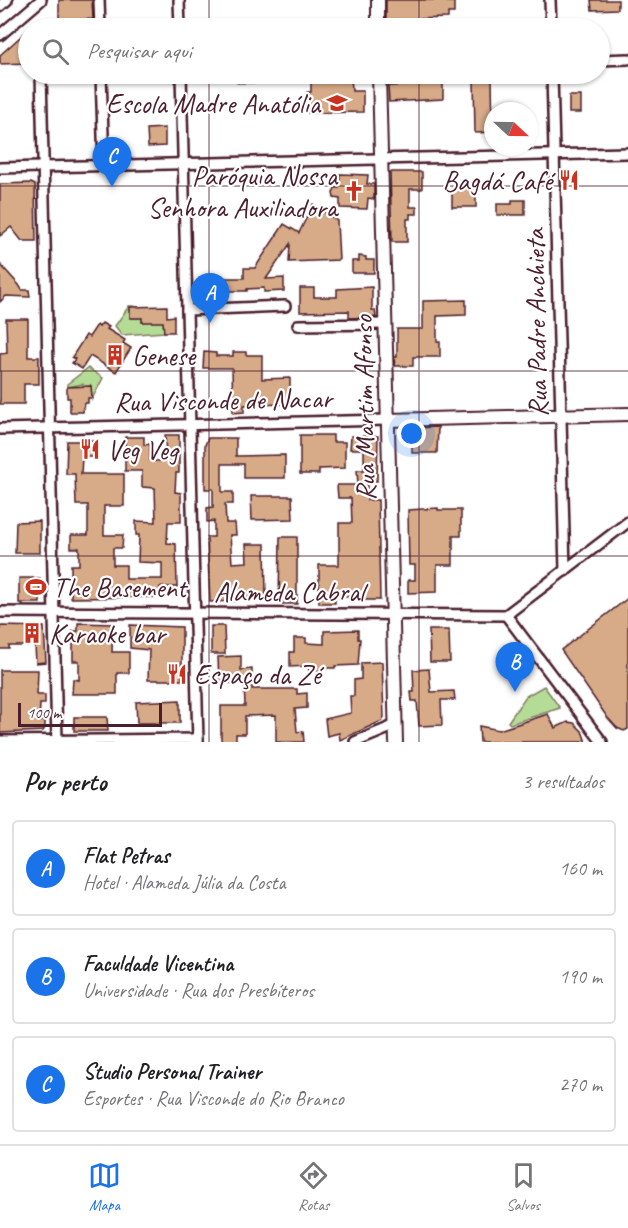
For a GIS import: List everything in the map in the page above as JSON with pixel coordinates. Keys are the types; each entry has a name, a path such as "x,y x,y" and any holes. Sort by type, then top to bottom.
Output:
{"main road":[{"path":"378,0 378,18"},
{"name":"Rua Martim Afonso","path":"379,84 396,742"},
{"name":"Rua Visconde de Nacar","path":"388,420 628,414"}],"street":[{"path":"0,6 7,0"},
{"path":"20,18 41,0"},
{"path":"99,0 100,18"},
{"path":"179,0 180,18"},
{"path":"550,0 551,18"},
{"path":"0,35 18,20"},
{"path":"610,60 628,59"},
{"path":"41,84 57,741"},
{"path":"101,84 104,166"},
{"path":"0,741 198,741 181,84"},
{"name":"Rua Padre Anchieta","path":"552,84 564,571"},
{"path":"0,168 628,153"},
{"path":"187,310 285,306"},
{"path":"298,325 386,324"},
{"name":"Rua Visconde de Nacar","path":"0,429 388,420"},
{"path":"602,742 506,615 628,522"},
{"name":"Alameda Cabral","path":"0,612 506,615"},
{"path":"355,742 396,725"}],"green space":[{"path":"129,306 135,306 130,308 130,318 142,318 142,322 163,318 164,332 122,335 115,326"},
{"path":"88,368 103,378 92,399 91,386 83,387 83,384 67,387 67,384"},
{"path":"544,686 560,708 510,724 508,722 526,696"}],"building":[{"path":"59,0 92,0 93,18 59,18"},
{"path":"386,0 448,0 448,2 454,2 454,13 448,13 448,18 386,18"},
{"path":"591,0 618,0 618,9 592,10"},
{"path":"18,39 18,63 0,64 0,55"},
{"path":"311,84 352,84 352,91 363,91 363,112 308,113 307,92 311,92"},
{"path":"443,84 443,99 389,102 388,86"},
{"path":"474,84 492,84 492,102 484,102 484,132 475,133"},
{"path":"569,96 581,96 581,113 569,113"},
{"path":"165,128 165,146 148,147 147,129"},
{"path":"390,172 422,172 422,189 410,189 410,207 417,207 417,214 410,214 410,219 407,219 407,242 392,242"},
{"name":"Paróquia Nossa Senhora Auxiliadora","path":"340,174 368,175 367,184 374,184 374,199 368,198 367,209 340,208 340,199 334,198 333,193 335,188 339,188"},
{"path":"31,183 35,185 36,241 22,241 11,227 0,236 0,184"},
{"path":"452,188 476,188 476,207 452,207"},
{"path":"512,200 525,200 525,215 497,215 497,204 512,204"},
{"path":"313,204 337,221 339,260 289,262 290,244 266,279 284,278 284,291 264,292 264,288 247,289 247,291 210,291 210,280 244,278 244,268 255,268 284,224 299,233"},
{"path":"359,256 366,257 366,260 374,260 374,273 352,273 352,261 359,261"},
{"path":"0,264 22,290 29,290 30,297 6,296 0,302"},
{"path":"372,287 372,310 375,310 376,317 349,318 349,311 300,312 300,288 314,288 314,297 337,297 337,289"},
{"path":"466,300 466,315 437,316 437,342 440,342 440,357 413,357 413,366 395,366 397,329 423,329 423,301"},
{"path":"167,306 167,317 174,316 174,332 164,332 163,322 142,322 142,318 130,318 130,307"},
{"path":"6,319 28,319 28,357 39,357 39,384 24,384 24,404 0,404 0,354 7,353"},
{"path":"102,323 109,327 107,329 125,340 123,343 131,348 116,372 90,356 82,369 72,363 75,359 72,357 86,335 89,337 97,325 99,327"},
{"path":"204,352 216,353 216,356 233,356 233,352 262,355 262,379 290,378 290,404 244,405 244,412 233,413 232,368 203,368"},
{"path":"91,386 92,398 88,398 88,403 84,403 83,412 70,412 67,387"},
{"path":"438,427 437,453 412,453 412,428"},
{"path":"165,435 179,435 179,473 176,473 175,492 181,493 181,522 168,522 167,543 176,544 177,587 160,587 160,597 71,598 71,565 79,565 79,548 71,548 71,535 88,535 88,505 76,505 75,474 66,474 67,441 95,441 95,457 82,457 81,474 124,474 124,506 104,506 104,535 123,535 122,548 113,548 113,565 126,565 126,579 162,579 162,563 138,562 139,535 136,535 136,521 156,522 155,488 142,487 142,471 125,471 125,437 144,437 144,445 150,444 150,461 166,461"},
{"path":"300,435 333,435 333,442 345,442 345,468 319,469 319,474 300,474"},
{"path":"351,436 378,436 377,481 367,481 367,500 378,500 380,600 357,600 357,596 335,597 335,603 319,603 319,565 339,565 339,523 352,523 351,498 338,498 337,485 358,485 357,470 364,470 364,449 350,449"},
{"path":"208,438 236,438 236,456 285,455 285,478 244,478 244,464 222,464 222,492 233,492 233,504 225,504 226,523 235,523 236,535 230,535 232,563 247,562 246,544 265,544 266,597 210,602 207,537 214,537 214,521 207,522 207,508 213,507 213,489 205,489 205,445"},
{"path":"251,496 292,496 293,519 252,520"},
{"path":"438,508 438,510 461,510 461,536 453,536 453,565 437,565 437,592 408,593 408,580 415,580 415,565 409,565 408,510"},
{"path":"40,521 40,553 15,553 16,522"},
{"path":"280,537 297,537 297,604 279,604"},
{"path":"19,578 40,578 40,603 19,603"},
{"path":"628,598 628,729 624,731 617,728 607,717 561,650"},
{"path":"78,623 113,624 112,652 129,652 129,673 117,673 117,694 72,694 73,679 79,680 79,661 73,661 73,631 78,631"},
{"path":"130,625 182,627 182,680 148,680 149,650 130,648"},
{"path":"0,626 44,627 46,662 36,663 35,646 9,646 9,649 0,649"},
{"path":"211,626 224,626 225,654 211,654"},
{"path":"358,630 358,639 360,639 358,665 321,668 320,671 309,671 308,666 290,667 290,652 294,652 294,638 306,638 306,643 324,644 324,631"},
{"path":"429,630 449,630 450,662 430,662"},
{"path":"241,656 241,670 252,669 252,689 297,689 297,694 307,693 307,708 295,709 297,732 303,731 304,742 276,742 276,715 245,716 245,734 236,734 236,742 221,742 221,706 245,706 244,682 219,684 218,657"},
{"path":"382,662 384,717 382,721 340,740 339,733 327,736 325,719 351,713 350,696 354,696 354,680 361,679 361,663"},
{"path":"429,669 431,692 454,691 455,700 441,700 442,725 419,726 417,701 412,701 411,692 414,692 413,670"},
{"path":"0,670 38,670 37,695 45,695 45,704 40,704 39,721 45,721 43,731 0,733"},
{"path":"180,700 180,723 137,723 136,702"},
{"path":"548,714 555,728 568,722 574,723 582,731 586,742 480,742 479,726 499,730"},
{"path":"74,717 107,717 108,731 74,731"}],"place":[{"name":"Escola Madre Anatólia","path":"337,103"},
{"name":"Bagdá Café","path":"569,180"},
{"name":"Studio Personal Trainer","path":"112,187"},
{"name":"Paróquia Nossa Senhora Auxiliadora","path":"354,191"},
{"name":"Flat Petras","path":"210,323"},
{"name":"Genese","path":"115,355"},
{"name":"Veg Veg","path":"90,449"},
{"name":"The Basement","path":"36,587"},
{"name":"Karaoke bar","path":"32,633"},
{"name":"Espaço da Zé","path":"177,674"},
{"name":"Faculdade Vicentina","path":"515,692"}]}
